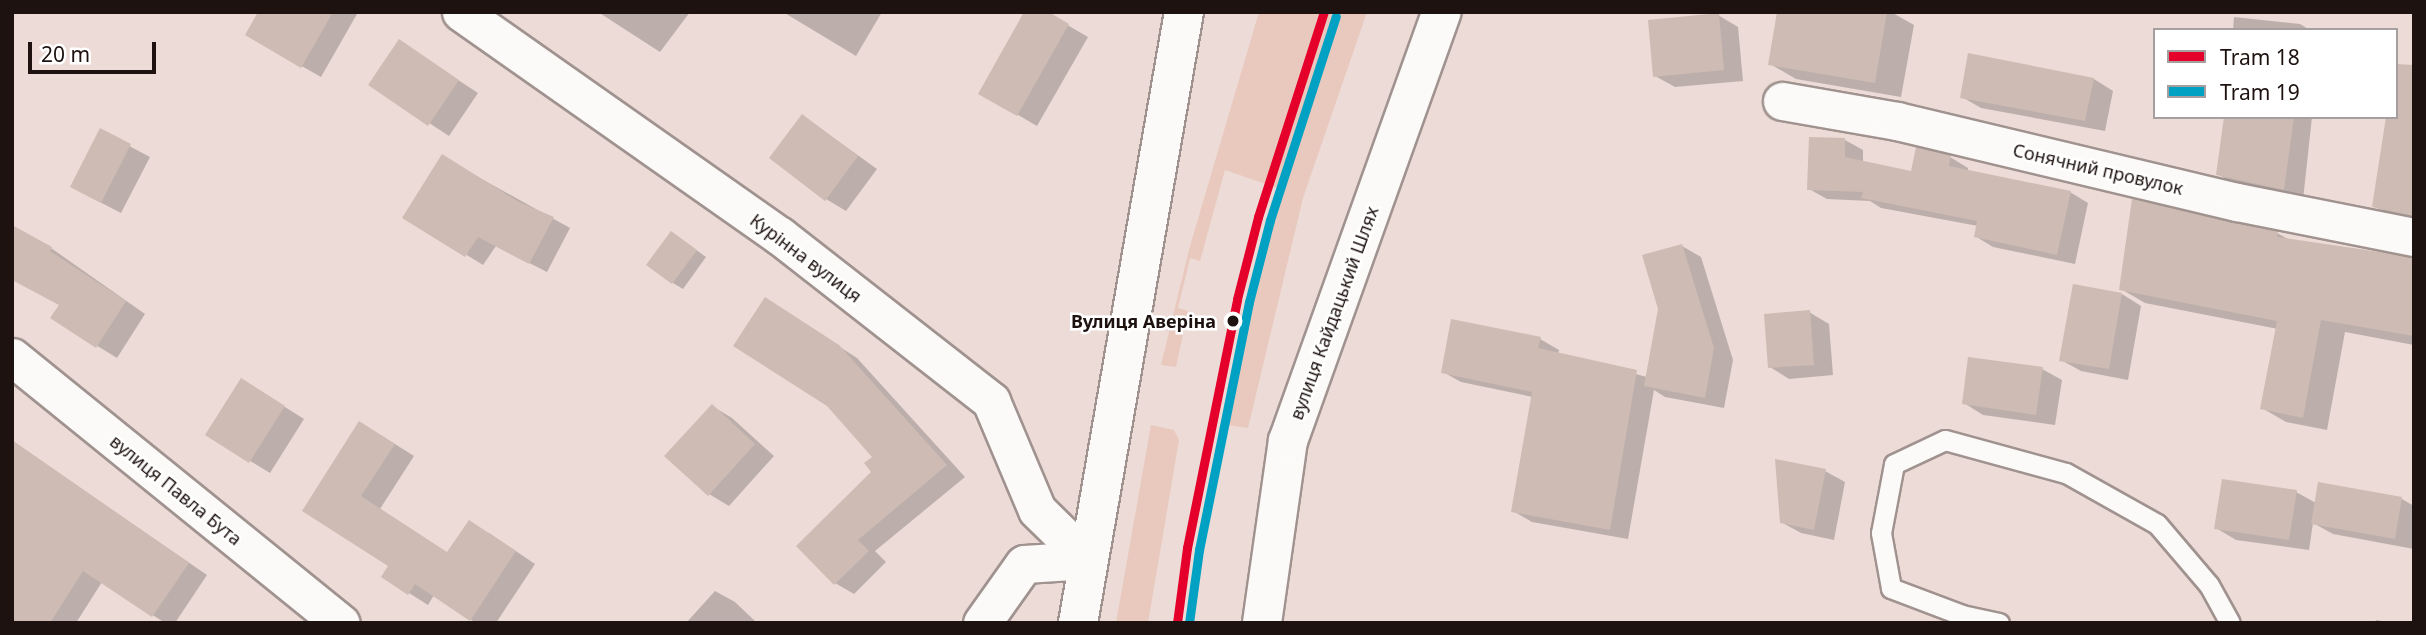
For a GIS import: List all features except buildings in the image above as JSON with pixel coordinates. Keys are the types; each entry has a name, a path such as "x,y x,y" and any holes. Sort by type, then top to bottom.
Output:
{"highway":[{"path":"1078,623 1184,12"},
{"name":"вулиця Кайдацький Шлях","path":"1262,623 1288,441 1442,12"}],"street":[{"name":"Курінна вулиця","path":"461,12 780,236 991,401 1037,510 1088,561"},
{"name":"Сонячний провулок","path":"1782,101 1897,121 2236,202 2414,237"},
{"name":"вулиця Павла Бута","path":"12,357 341,623"},
{"path":"982,623 1024,564 1088,561"}],"lane":[{"path":"1998,623 1962,615 1891,588 1881,533 1894,464 1945,440 2066,473 2157,524 2209,585 2230,623"}],"shaded area":[{"path":"1259,12 1367,12 1303,198 1248,428 1221,424 1277,188 1225,170 1200,261 1190,258 1178,308 1188,311 1176,367 1161,365 1190,246"},
{"path":"1151,425 1174,430 1179,440 1148,623 1116,623"}],"tram line":[{"name":"18","path":"1177,623 1187,548 1237,299 1258,217 1324,12"},
{"name":"19","path":"1189,623 1199,550 1249,302 1270,220 1336,16"}],"place":[{"name":"Вулиця Аверіна","path":"1233,321"}]}
